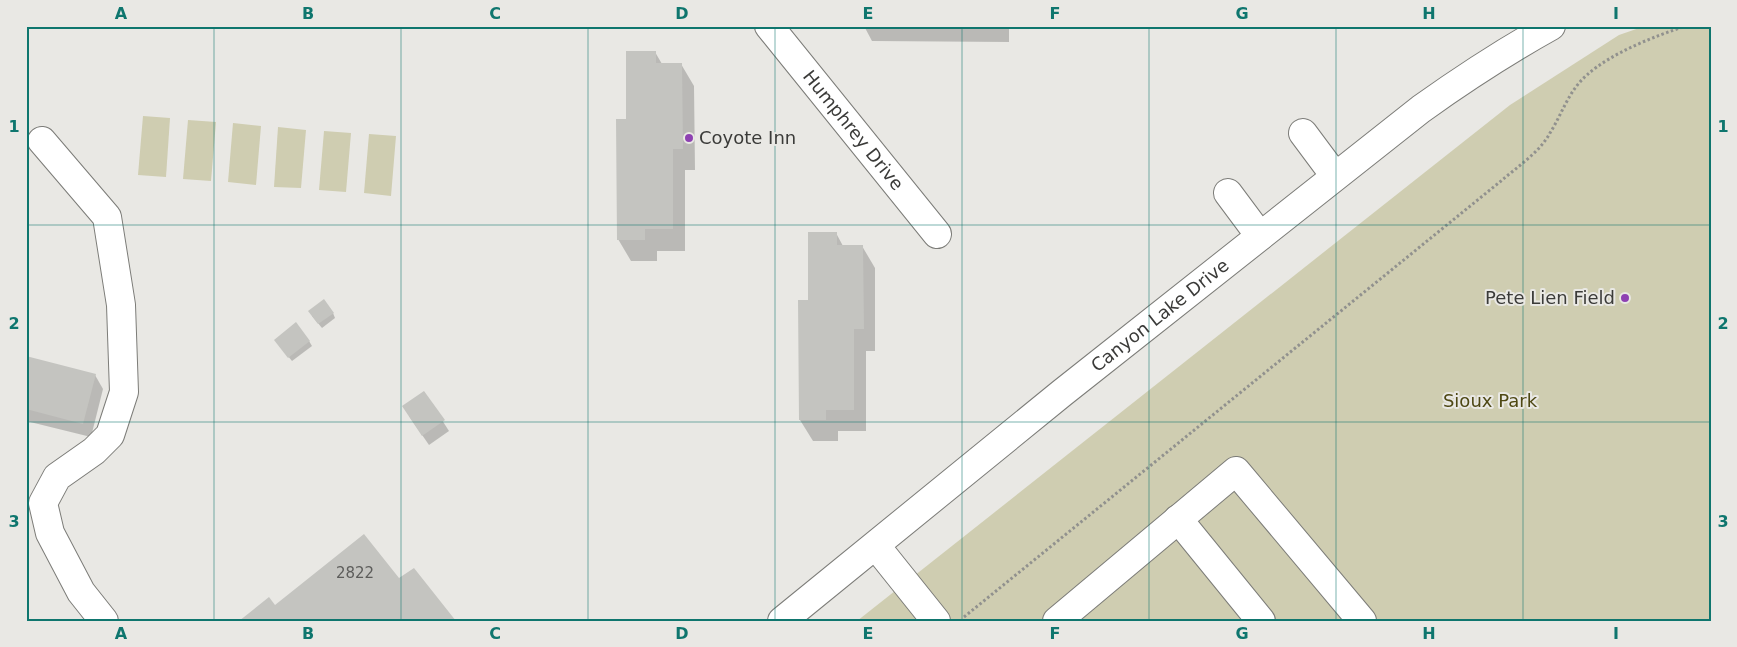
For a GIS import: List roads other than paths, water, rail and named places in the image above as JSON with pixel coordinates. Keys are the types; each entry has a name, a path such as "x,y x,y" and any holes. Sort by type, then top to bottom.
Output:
{"street":[{"name":"Humphrey Drive","path":"769,26 937,234"},
{"name":"Canyon Lake Drive","path":"782,621 1062,393 1421,109 1464,78 1551,26"},
{"path":"1303,133 1335,176"},
{"path":"42,141 107,217 121,305 124,392 110,434 94,451 57,478 43,503 50,534 80,592 104,621"},
{"path":"1228,193 1260,236"},
{"path":"1057,621 1236,471 1362,621"},
{"path":"1178,519 1260,621"},
{"path":"876,546 936,621"}],"place":[{"name":"Coyote Inn","path":"689,138"},
{"name":"Pete Lien Field","path":"1625,298"}],"park label":[{"name":"Sioux Park","path":"1490,401"}]}
